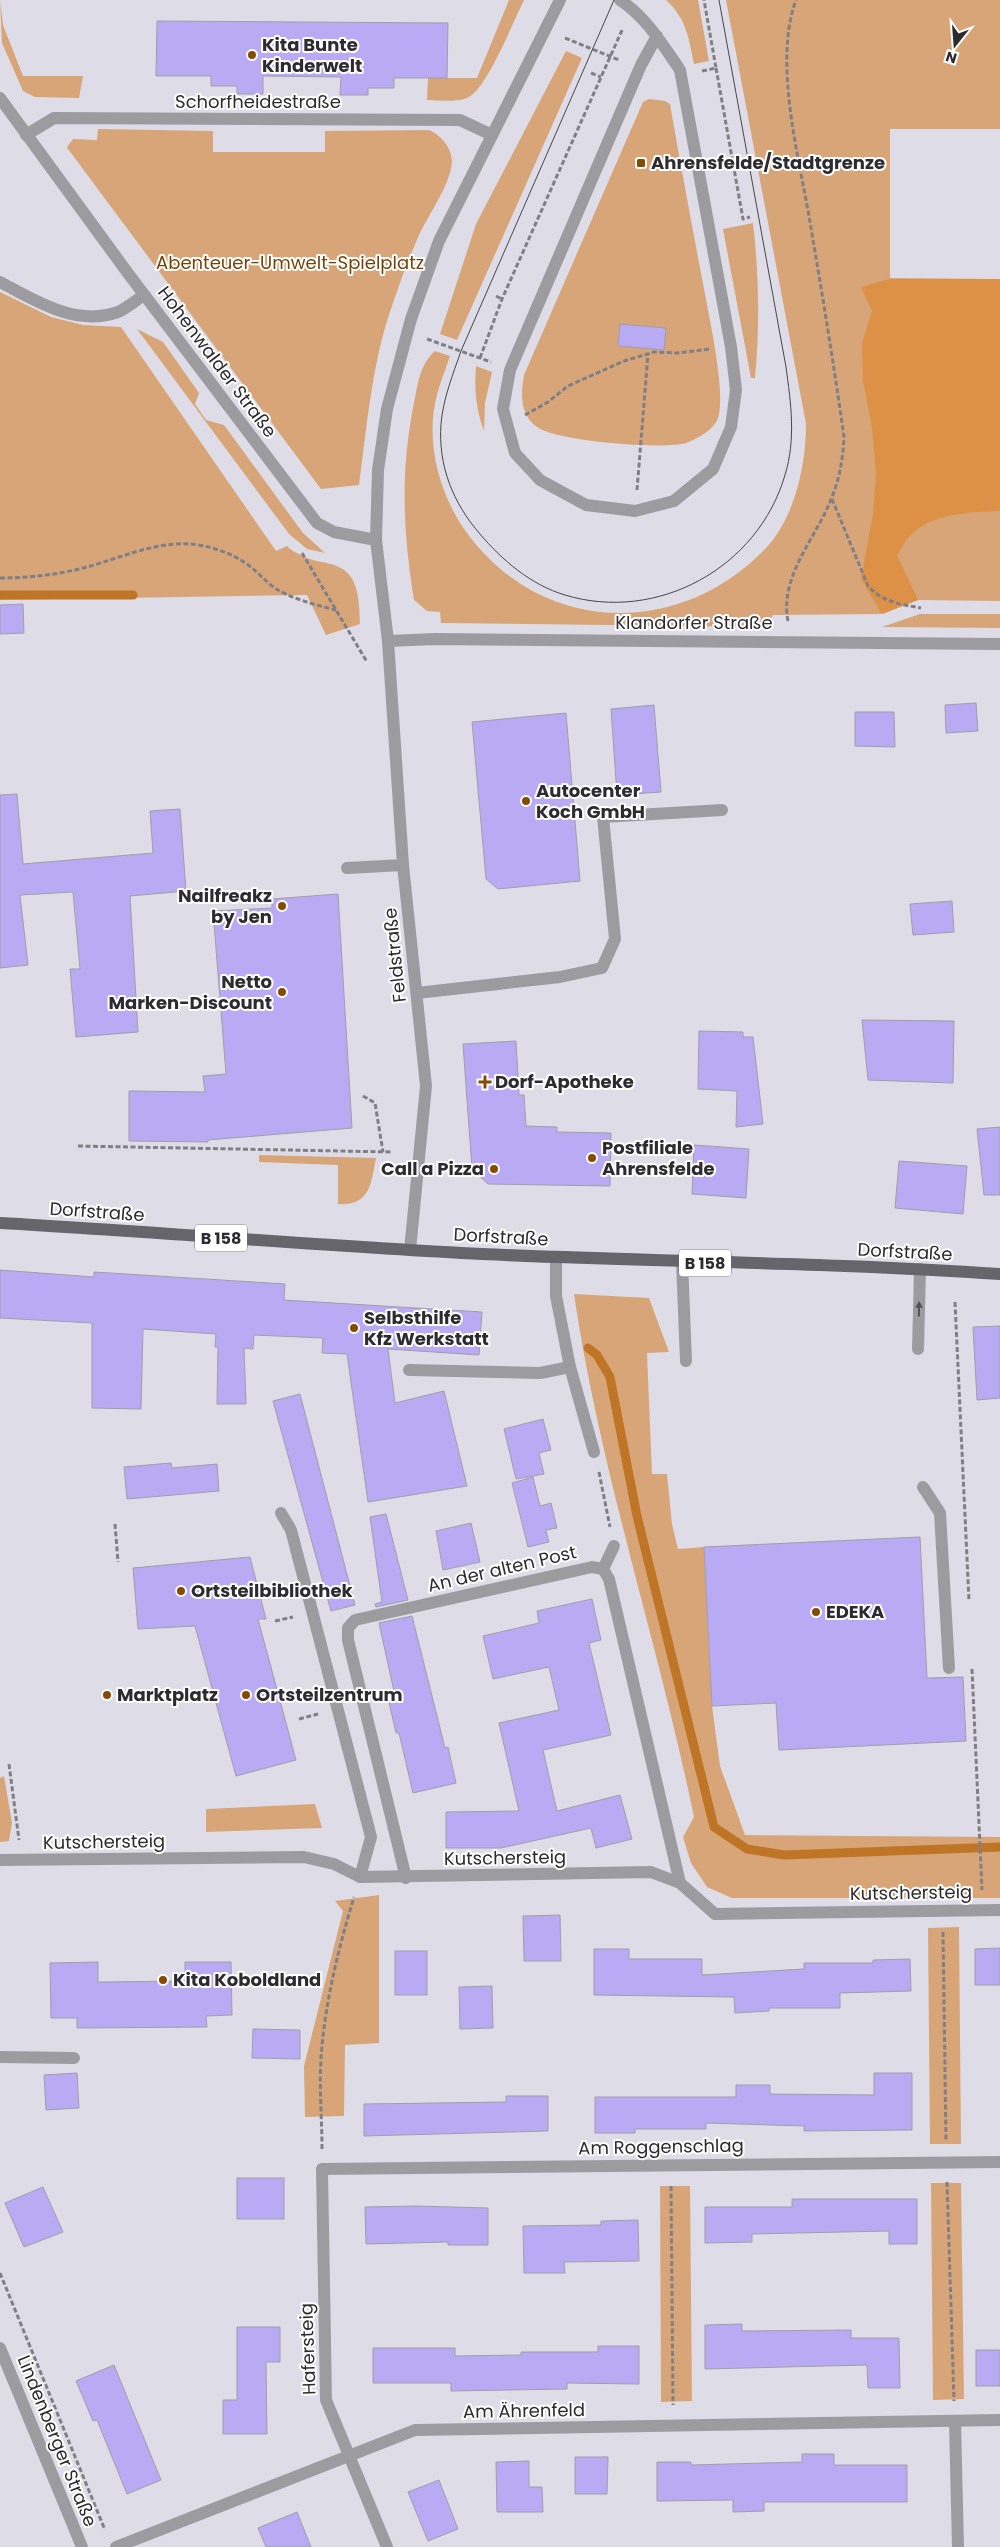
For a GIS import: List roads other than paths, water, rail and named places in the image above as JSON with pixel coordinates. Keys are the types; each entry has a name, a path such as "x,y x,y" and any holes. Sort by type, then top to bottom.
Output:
{"main road":[{"name":"Dorfstraße","path":"0,1223 410,1250 682,1262 920,1269 1000,1274"}],"street":[{"path":"388,641 376,540 378,470 387,409 411,319 439,241 560,0"},
{"path":"620,0 631,7 657,36 680,70 731,347 736,390 731,427 713,469 674,501 635,511 586,505 540,480 516,453 503,409 510,370 642,65 657,36"},
{"name":"Hohenwalder Straße","path":"0,98 144,295 317,523 334,532 376,540"},
{"name":"Schorfheidestraße","path":"26,134 54,118 71,118 460,120 492,136"},
{"path":"0,282 41,304 78,316 102,316 119,311 144,295"},
{"name":"Klandorfer Straße","path":"388,641 440,639 1000,644"},
{"name":"Feldstraße","path":"388,641 403,865 426,1086 410,1250"},
{"path":"417,993 560,977 602,968 615,939 603,817 722,810"},
{"path":"347,868 403,865"},
{"path":"556,1257 556,1296 570,1367 594,1452"},
{"path":"682,1262 686,1361"},
{"path":"918,1349 920,1269"},
{"path":"409,1370 540,1373 570,1367"},
{"path":"923,1487 940,1513 948,1668"},
{"path":"281,1513 291,1530 371,1837 360,1877"},
{"path":"603,1569 614,1546"},
{"name":"An der alten Post","path":"406,1878 348,1640 348,1628 355,1620 592,1567 603,1569 609,1579 680,1883"},
{"name":"Kutschersteig","path":"0,1860 304,1857 334,1864 360,1877 406,1878 650,1872 680,1883 715,1914 1000,1910"},
{"path":"0,2058 74,2058"},
{"name":"Am Roggenschlag","path":"322,2168 1000,2162"},
{"name":"Hafersteig","path":"322,2168 326,2400 386,2547"},
{"name":"Lindenberger Straße","path":"0,2348 82,2547"},
{"name":"Am Ährenfeld","path":"112,2542 348,2457 415,2430 1000,2420"},
{"path":"955,2421 958,2547"}],"waterway":[{"path":"0,595 133,595"},
{"path":"588,1348 597,1355 610,1377 637,1516 714,1827 747,1849 784,1855 1000,1847"}],"tram line":[{"path":"614,0 461,351 446,396 441,424 442,455 449,483 462,510 489,544 508,562 540,585 565,595 600,602 634,601 668,594 699,580 728,561 752,537 772,508 788,462 791,421 786,367 719,0"}],"place":[{"name":"Kita Bunte Kinderwelt","path":"252,55"},
{"name":"Ahrensfelde/Stadtgrenze","path":"641,163"},
{"name":"Autocenter Koch GmbH","path":"526,801"},
{"name":"Nailfreakz by Jen","path":"282,906"},
{"name":"Netto Marken-Discount","path":"282,992"},
{"name":"Dorf-Apotheke","path":"485,1082"},
{"name":"Postfiliale Ahrensfelde","path":"592,1158"},
{"name":"Call a Pizza","path":"494,1169"},
{"name":"Selbsthilfe Kfz Werkstatt","path":"354,1328"},
{"name":"Ortsteilbibliothek","path":"181,1591"},
{"name":"EDEKA","path":"816,1612"},
{"name":"Marktplatz","path":"107,1695"},
{"name":"Ortsteilzentrum","path":"246,1695"},
{"name":"Kita Koboldland","path":"163,1980"}],"park label":[{"name":"Abenteuer-Umwelt-Spielplatz","path":"290,263"}]}
